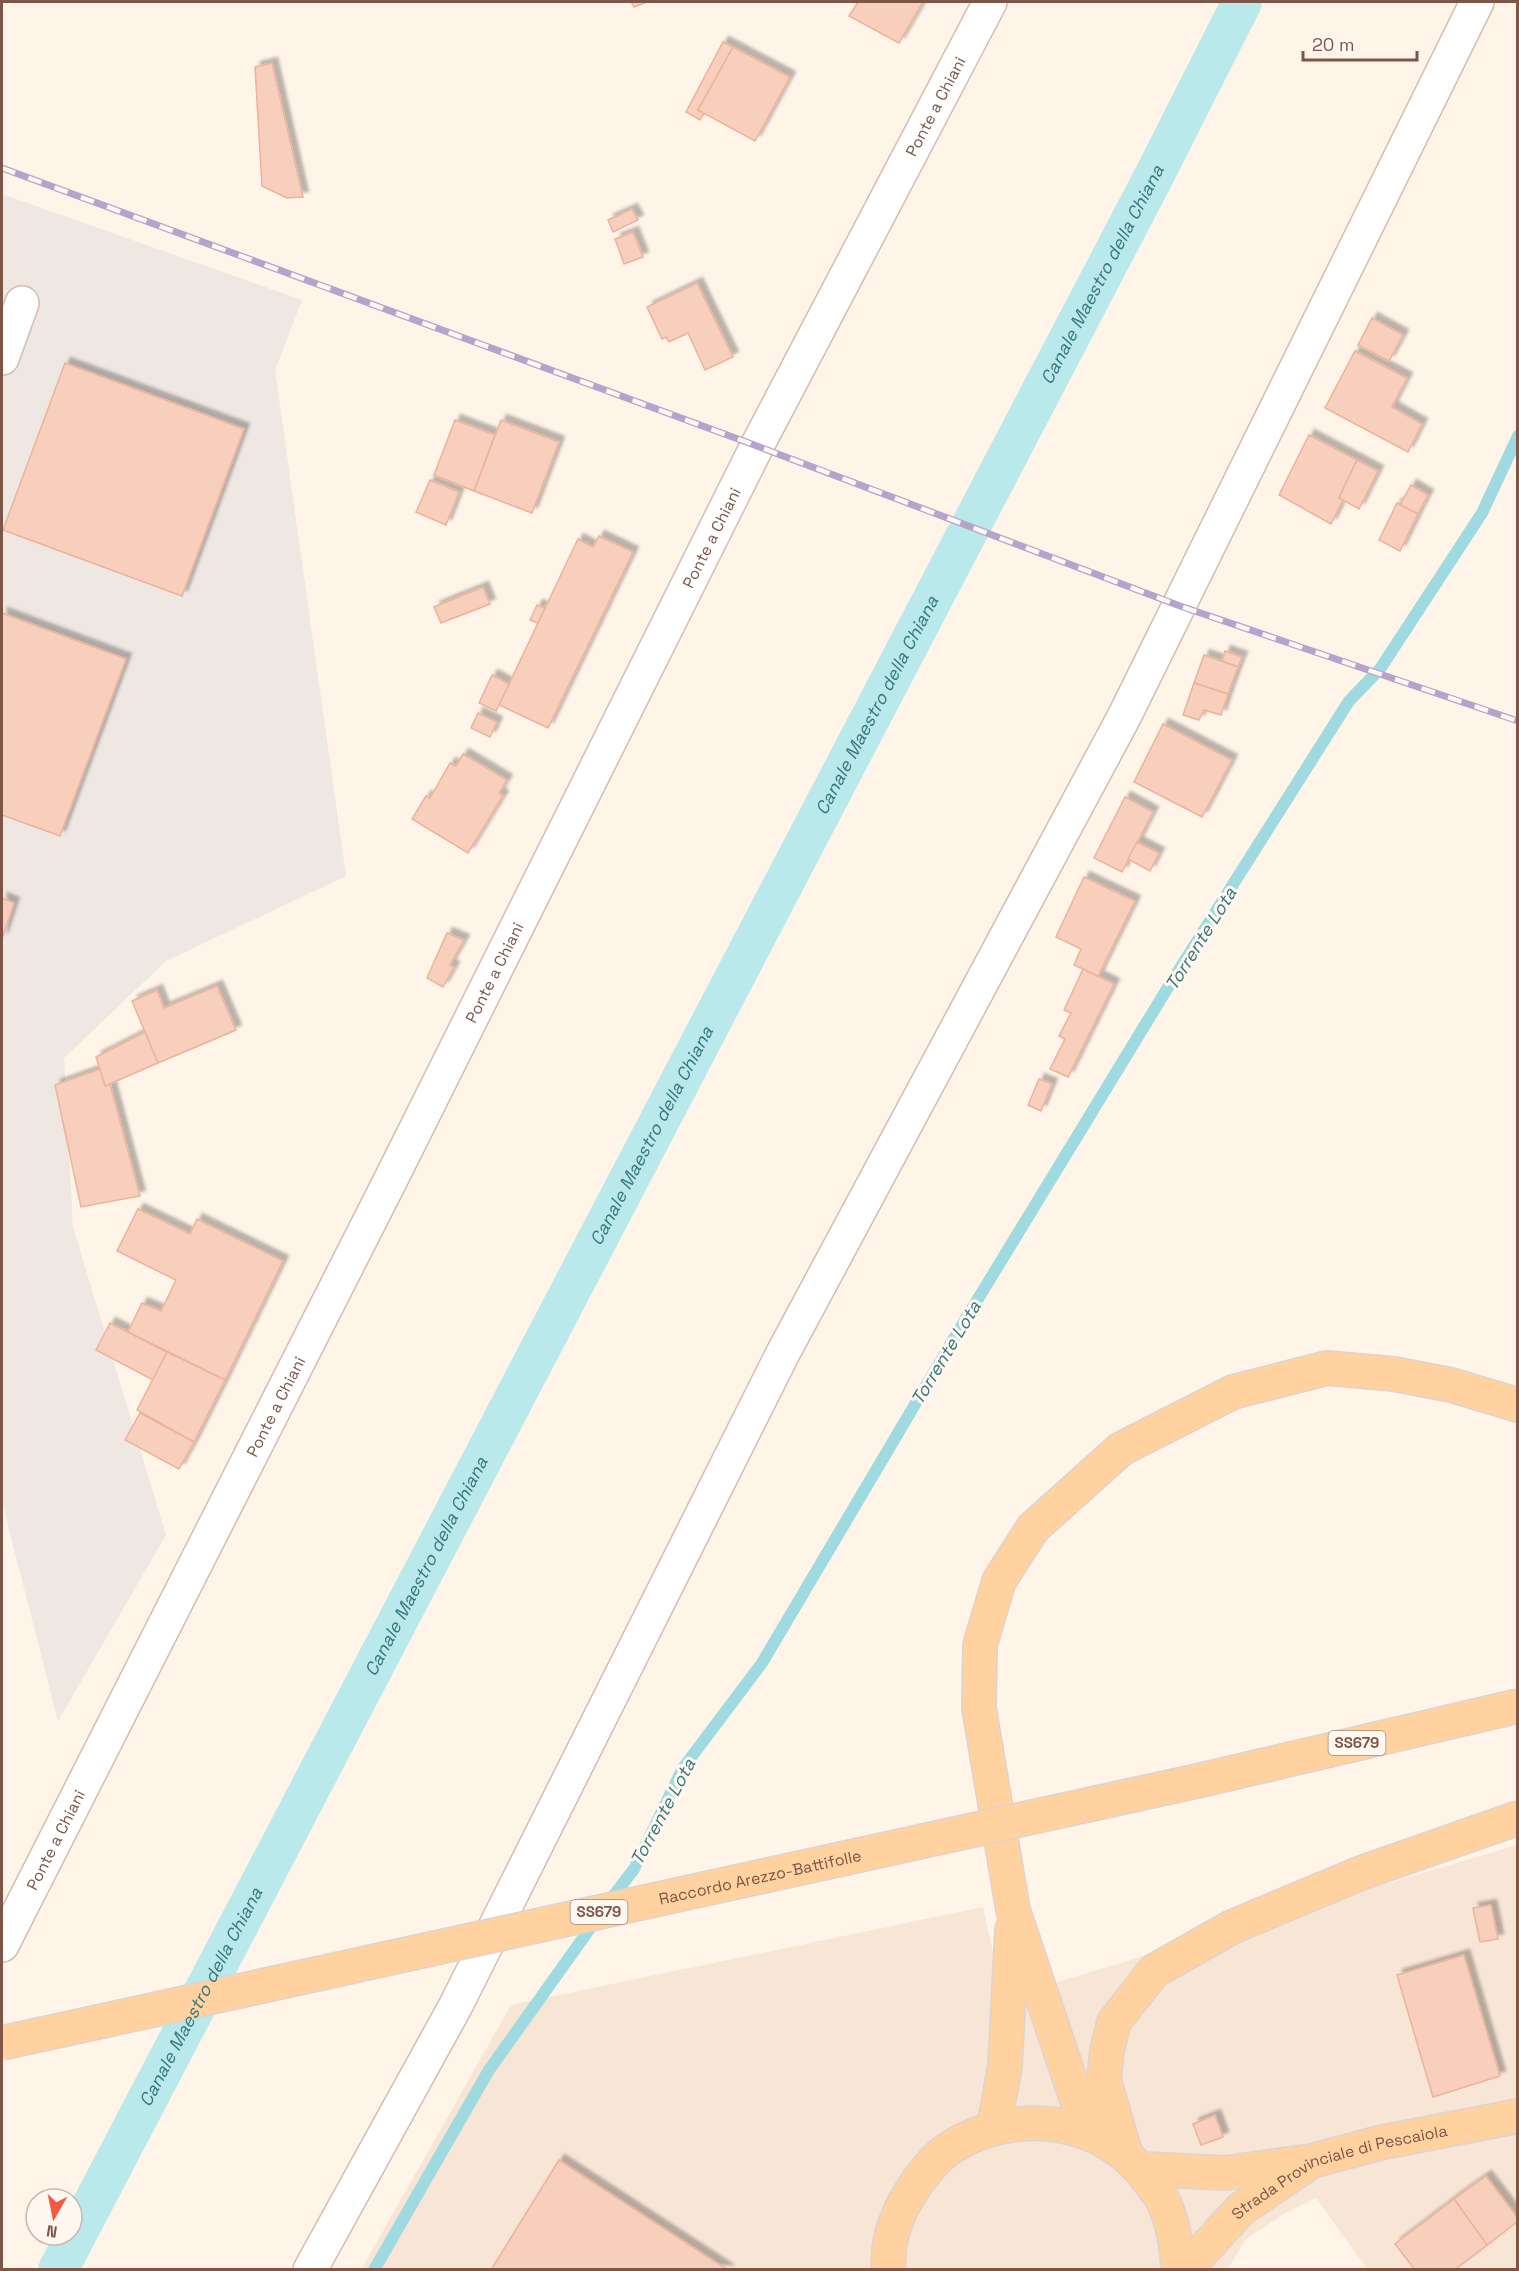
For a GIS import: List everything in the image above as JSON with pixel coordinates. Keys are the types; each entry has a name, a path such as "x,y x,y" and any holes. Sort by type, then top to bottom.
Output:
{"main road":[{"path":"1088,2133 1013,1910 979,1708 980,1645 999,1581 1033,1528 1120,1449 1233,1392 1327,1368 1394,1374 1451,1385 1518,1405"},
{"path":"1368,1741 1518,1683"},
{"name":"Raccordo Arezzo-Battifolle","path":"2,2043 1197,1780 1518,1706"},
{"path":"1178,2270 1176,2238 1163,2201 1133,2162 1104,2080 1107,2050 1114,2022 1154,1971 1232,1927 1361,1873 1518,1818"},
{"path":"994,2127 1005,2066 1013,1910"},
{"name":"Strada Provinciale di Pescaiola","path":"1185,2270 1241,2210 1312,2161 1379,2143 1518,2116"},
{"path":"889,2270 888,2261 897,2217 919,2177 953,2146 994,2127 1026,2122 1057,2124 1088,2133 1133,2162 1226,2173 1312,2161"}],"street":[{"name":"Ponte a Chiani","path":"2,1945 393,1174 757,446 990,2"},
{"path":"310,2270 455,2007 783,1353 1124,717 1477,2"},
{"path":"2,358 22,303"}],"shaded area":[{"path":"2,194 302,300 275,370 346,876 166,961 64,1058 73,1227 166,1535 58,1721 2,1502"},
{"path":"1517,1845 1517,2269 1367,2269 1316,2198 1287,2212 1246,2239 1228,2269 361,2270 511,2005 983,1907 1003,1998"}],"building":[{"path":"631,2 647,2 634,7"},
{"path":"858,2 923,2 899,43 849,16"},
{"path":"723,42 733,47 698,110 704,113 700,120 686,112"},
{"path":"733,47 790,77 755,141 698,110"},
{"path":"272,63 303,197 287,198 262,186 255,67"},
{"path":"632,209 638,220 613,232 608,220"},
{"path":"633,232 643,257 624,264 615,239"},
{"path":"697,283 733,357 705,370 688,333 669,342 666,337 662,339 647,307"},
{"path":"1372,318 1403,335 1389,361 1358,345"},
{"path":"1355,351 1407,378 1392,407 1422,424 1408,452 1325,408"},
{"path":"65,363 244,429 182,596 3,530"},
{"path":"455,420 495,435 474,491 434,475"},
{"path":"501,420 559,442 532,513 474,491"},
{"path":"1309,435 1357,460 1339,498 1343,500 1331,524 1279,495"},
{"path":"1357,460 1378,471 1359,509 1339,498"},
{"path":"430,480 459,492 446,525 416,512"},
{"path":"1411,485 1428,495 1418,514 1400,505"},
{"path":"1397,503 1418,514 1400,551 1379,540"},
{"path":"599,536 633,552 548,728 499,705 578,539 593,547"},
{"path":"483,587 490,604 441,623 434,607"},
{"path":"537,605 545,608 538,623 530,620"},
{"path":"2,613 126,659 60,836 2,815"},
{"path":"1225,651 1242,657 1238,667 1222,661"},
{"path":"1204,655 1238,667 1228,694 1194,683"},
{"path":"492,675 509,684 496,711 479,703"},
{"path":"1194,683 1228,694 1221,715 1204,710 1199,720 1183,715"},
{"path":"478,713 497,722 490,737 471,728"},
{"path":"1163,724 1232,760 1202,817 1134,782"},
{"path":"463,754 507,780 499,793 503,796 468,853 412,819 426,796 430,798 450,763 456,766"},
{"path":"1125,797 1153,812 1122,872 1094,858"},
{"path":"1137,842 1159,853 1150,871 1128,859"},
{"path":"1084,877 1135,901 1098,976 1074,965 1081,949 1056,937"},
{"path":"2,898 14,903 2,939"},
{"path":"447,933 464,940 450,965 454,967 443,987 427,978"},
{"path":"1083,969 1114,984 1068,1077 1050,1069 1065,1039 1059,1036 1071,1013 1064,1010"},
{"path":"217,986 236,1030 158,1063 132,1001 157,990 164,1008"},
{"path":"145,1032 158,1063 105,1086 96,1057"},
{"path":"100,1069 105,1086 110,1084 140,1196 81,1207 55,1085"},
{"path":"1039,1079 1052,1084 1041,1111 1028,1105"},
{"path":"138,1209 190,1234 197,1219 283,1261 225,1380 128,1332 142,1303 161,1311 176,1280 117,1251"},
{"path":"110,1323 167,1352 153,1380 96,1350"},
{"path":"167,1352 225,1380 194,1442 137,1410"},
{"path":"140,1413 194,1442 179,1469 125,1440"},
{"path":"1491,1905 1498,1939 1480,1942 1473,1908"},
{"path":"1464,1955 1500,2076 1433,2097 1397,1975"},
{"path":"1215,2115 1223,2137 1201,2145 1193,2124"},
{"path":"559,2160 728,2270 491,2270"},
{"path":"1486,2176 1518,2218 1518,2221 1487,2245 1454,2199"},
{"path":"1454,2199 1487,2245 1454,2270 1415,2270 1395,2244"}],"waterway":[{"name":"Canale Maestro della Chiana","path":"58,2270 1154,176 1242,2"},
{"name":"Torrente Lota","path":"608,1903 634,1869 683,1768 762,1663 962,1325 1170,984 1349,701 1380,669 1482,513 1518,436"},
{"name":"Torrente Lota","path":"374,2270 489,2070 596,1920"}],"railway":[{"path":"2,168 757,446 1180,606 1518,721"}]}
